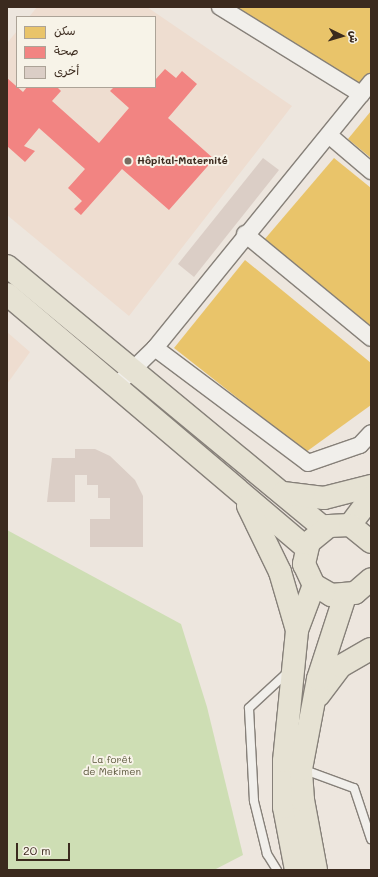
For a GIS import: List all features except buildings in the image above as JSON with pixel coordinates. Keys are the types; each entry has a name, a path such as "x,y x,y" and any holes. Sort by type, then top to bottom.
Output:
{"main road":[{"path":"7,266 132,371 324,528"},
{"path":"7,294 238,492 306,548"},
{"path":"283,493 324,498 371,486"},
{"path":"238,492 278,565 297,630"},
{"path":"350,525 371,497"},
{"path":"362,592 331,595 314,585 306,571 306,548 324,528 350,525 371,542"},
{"path":"296,870 284,807 284,761 291,669 297,630 314,585"},
{"path":"316,870 303,800 301,769 316,699 318,679 362,592"},
{"path":"316,699 341,666 371,648"}],"street":[{"path":"115,387 155,348 245,234 330,136 366,88 220,7"},
{"path":"330,136 371,171"},
{"path":"245,234 371,338"},
{"path":"155,348 308,463 360,445 371,432"}],"lane":[{"path":"277,870 267,854 254,801 249,708 291,669"},
{"path":"301,769 354,788 371,839"}],"shaded area":[{"name":"Hôpital-Maternité","path":"37,7 147,7 292,106 129,316 7,215 7,43 16,32 16,88 156,88 156,16 30,16"},
{"path":"7,332 30,352 7,384"}],"green space":[{"name":"La forêt de Mekimen","path":"7,530 181,624 207,707 243,855 214,870 7,870"}],"place":[{"name":"Hôpital-Maternité","path":"128,161"}]}
